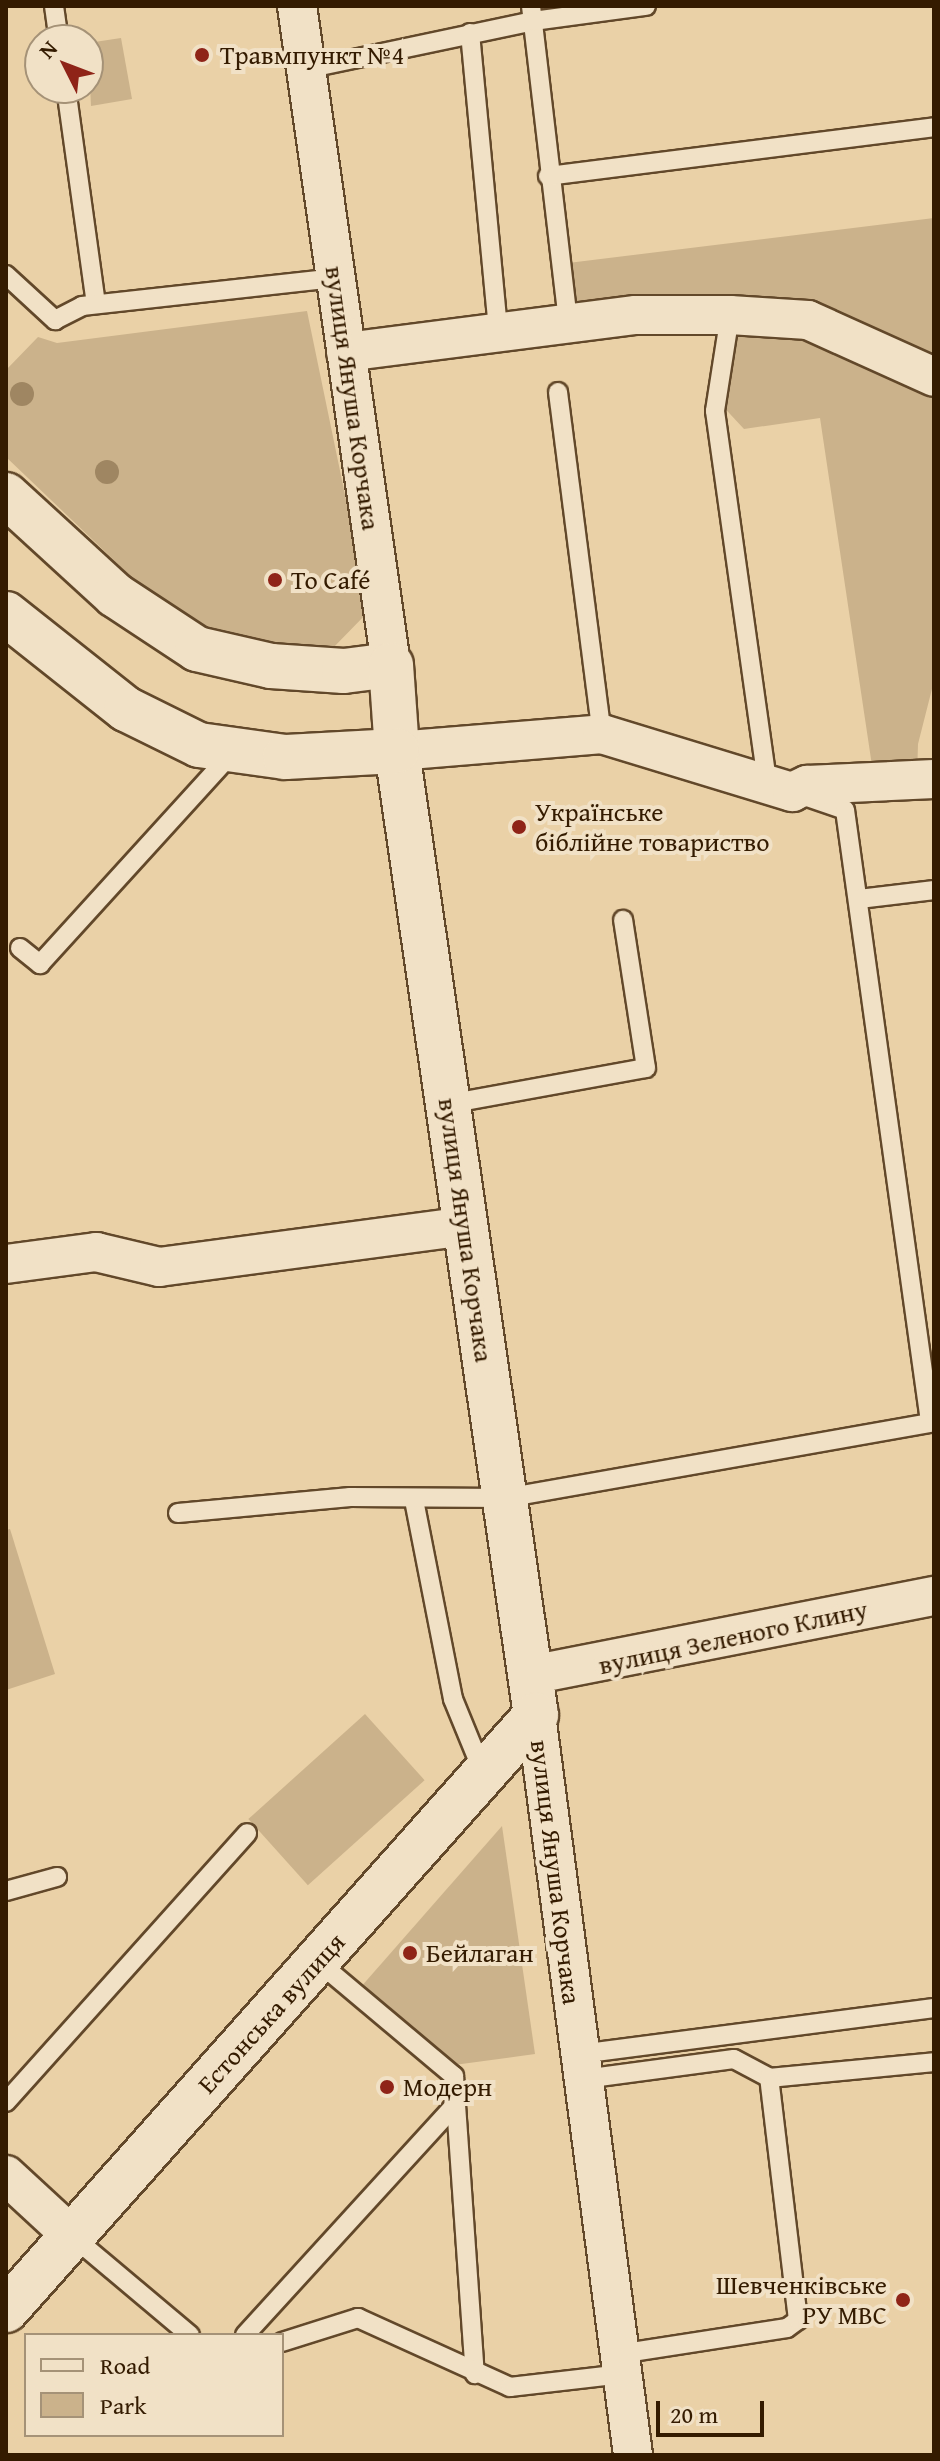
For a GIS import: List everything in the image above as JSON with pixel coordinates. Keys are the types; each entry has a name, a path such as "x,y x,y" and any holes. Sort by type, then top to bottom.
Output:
{"street":[{"name":"вулиця Януша Корчака","path":"297,6 391,665 397,751 533,1695 633,2455"},
{"path":"346,352 636,315 730,315 808,320 934,377"},
{"path":"6,495 115,595 197,649 271,666 344,671 391,665"},
{"path":"10,627 126,709 199,745 233,753 285,757 602,734 780,789 932,777"},
{"path":"6,1264 96,1252 159,1267 466,1226"},
{"name":"вулиця Зеленого Клину","path":"533,1695 934,1596"},
{"name":"Естонська вулиця","path":"6,2310 484,1775 533,1695"},
{"path":"6,2175 72,2236"}],"lane":[{"path":"306,69 470,33 532,14 646,6"},
{"path":"532,14 548,176 568,323"},
{"path":"470,33 498,331"},
{"path":"68,104 96,304"},
{"path":"548,176 934,127"},
{"path":"6,275 55,320 96,304 336,278"},
{"path":"178,1513 350,1497 414,1500 505,1498 932,1422 928,1355 845,810 780,789 715,411 730,315"},
{"path":"558,392 602,734"},
{"path":"20,948 40,964 233,753"},
{"path":"859,899 934,890"},
{"path":"448,1104 646,1068 623,920"},
{"path":"414,1500 453,1699 484,1775"},
{"path":"6,2102 247,1833"},
{"path":"6,1891 57,1877"},
{"path":"317,1961 454,2076 475,2374"},
{"path":"582,2066 934,2008"},
{"path":"582,2066 734,2059 769,2078 934,2062"},
{"path":"284,2341 358,2318 475,2374 510,2387 787,2328 798,2320 769,2078"},
{"path":"247,2333 456,2104"},
{"path":"72,2236 188,2333"}],"green space":[{"path":"121,38 132,99 104,104 104,41"},
{"path":"934,218 934,681 918,744 917,778 874,779 820,418 744,429 717,400 728,332 568,323 560,264"},
{"path":"307,311 369,611 331,650 214,637 139,584 6,457 6,370 38,337 57,343"},
{"path":"10,1529 55,1674 6,1690 6,1530"},
{"path":"365,1714 425,1780 308,1885 248,1819"},
{"path":"502,1826 535,2054 454,2065 360,1988"}],"place":[{"name":"Травмпункт №4","path":"202,55"},
{"name":"To Café","path":"275,580"},
{"name":"Українське біблійне товариство","path":"519,827"},
{"name":"Бейлаган","path":"410,1953"},
{"name":"Модерн","path":"387,2087"},
{"name":"Шевченківське РУ МВС","path":"903,2300"}]}
